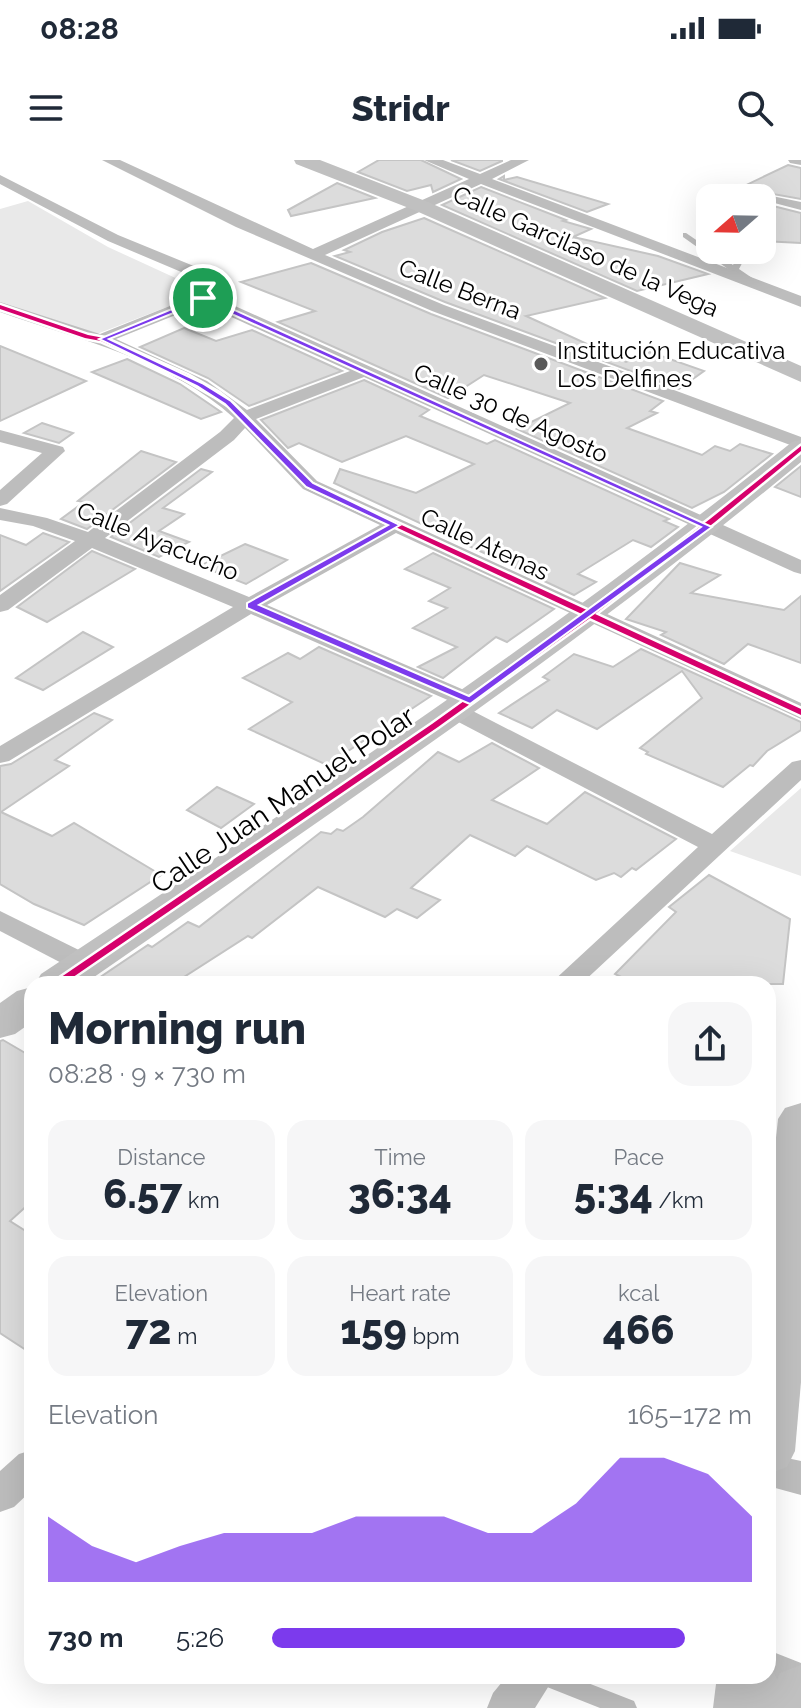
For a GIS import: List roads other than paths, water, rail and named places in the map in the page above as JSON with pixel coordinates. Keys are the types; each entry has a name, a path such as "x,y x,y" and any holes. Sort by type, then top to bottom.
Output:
{"street":[{"name":"Calle Berna","path":"109,160 312,255 438,308 801,446"},
{"name":"Calle Garcilaso de la Vega","path":"303,160 421,206 801,375"},
{"path":"431,160 801,302"},
{"path":"312,255 522,160"},
{"path":"795,160 801,161"},
{"path":"0,179 113,238 218,281 221,286 203,298 102,339"},
{"path":"0,196 22,190"},
{"path":"776,201 801,206"},
{"name":"Calle 30 de Agosto","path":"203,298 801,568"},
{"name":"Calle Atenas","path":"0,307 87,337 102,339 200,385 245,417 279,457 310,485 801,712"},
{"path":"0,605 227,436 245,417 362,372"},
{"path":"0,436 56,451 0,500"},
{"name":"Calle Juan Manuel Polar","path":"71,974 591,615 708,527 801,446"},
{"name":"Calle Ayacucho","path":"0,514 25,517 251,605 462,706 714,845"},
{"path":"0,756 251,605 395,525"},
{"path":"573,976 801,767"},
{"path":"0,920 71,974"},
{"path":"776,1315 801,1119"},
{"path":"776,1472 801,1478"},
{"path":"0,1495 24,1473"},
{"path":"776,1673 801,1683"},
{"path":"508,1708 528,1684"},
{"path":"744,1708 746,1684"},
{"path":"800,1708 801,1694"}],"lane":[{"path":"686,235 762,289"},
{"path":"735,269 738,264"},
{"path":"564,1684 626,1708"}],"place":[{"name":"Institución Educativa Los Delfines","path":"541,364"}]}
